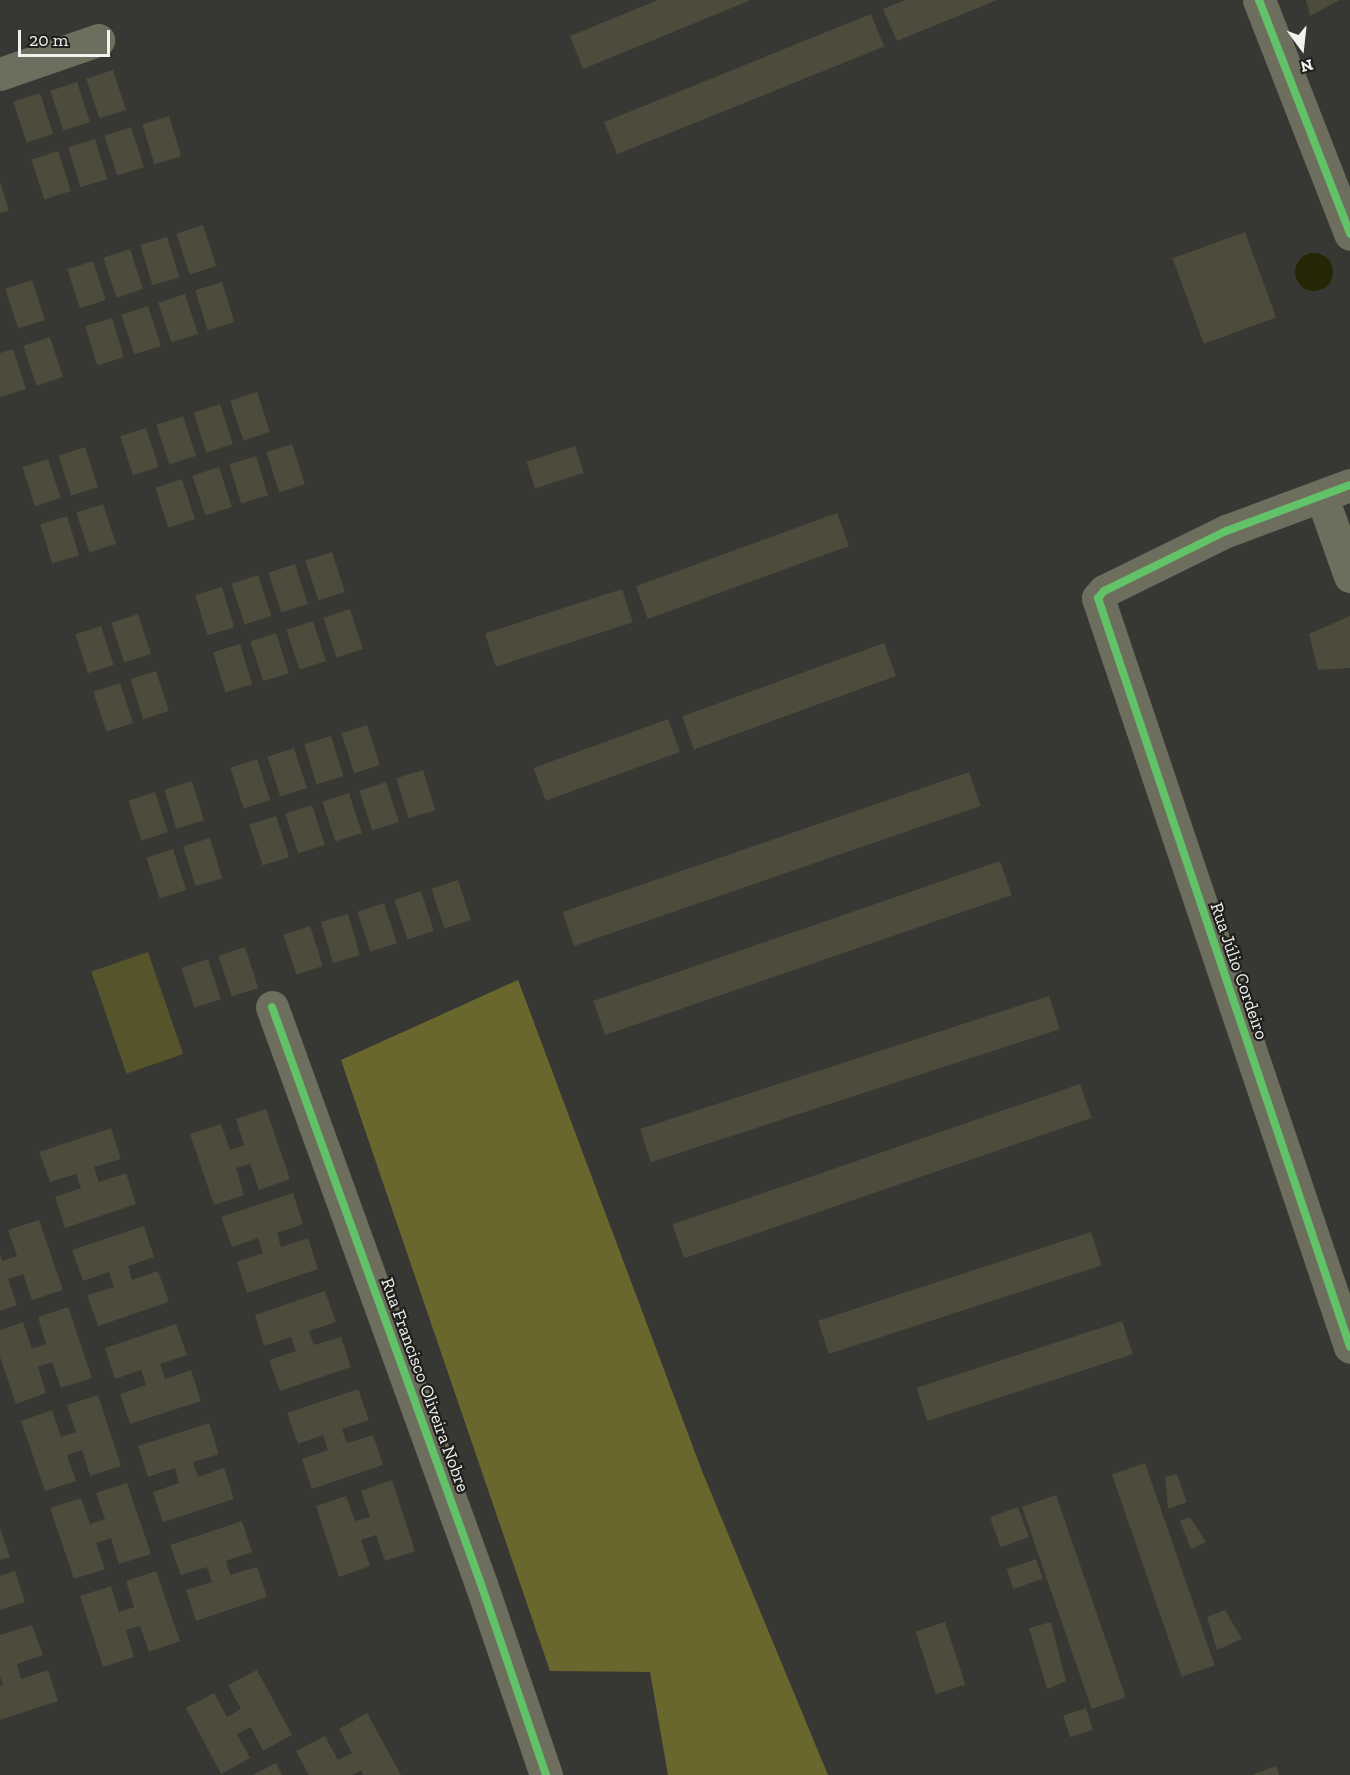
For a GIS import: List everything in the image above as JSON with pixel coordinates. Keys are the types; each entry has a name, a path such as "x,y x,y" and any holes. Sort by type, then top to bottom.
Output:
{"street":[{"path":"1259,0 1350,234"},
{"path":"0,74 98,40"},
{"path":"1336,491 1350,576"},
{"name":"Rua Júlio Cordeiro","path":"1336,491 1226,531 1104,591 1098,598 1350,1347"},
{"name":"Rua Francisco Oliveira Nobre","path":"272,1007 481,1584 546,1775"}],"shaded area":[{"path":"1314,253 1321,254 1327,259 1332,265 1332,279 1327,285 1321,290 1314,291 1307,290 1301,285 1296,279 1295,272 1296,265 1301,259 1307,254"},
{"path":"148,952 183,1054 126,1074 91,972"},
{"path":"518,980 702,1471 828,1775 668,1775 650,1672 550,1671 341,1060"}],"building":[{"path":"658,0 751,0 583,69 570,36"},
{"path":"905,0 997,0 897,41 883,9"},
{"path":"1306,0 1340,0 1310,16"},
{"path":"871,14 884,46 617,154 604,122"},
{"path":"113,70 126,110 99,119 86,79"},
{"path":"77,82 90,122 63,131 50,91"},
{"path":"40,93 53,134 27,143 13,102"},
{"path":"169,116 181,156 155,164 142,124"},
{"path":"131,127 144,167 117,176 104,136"},
{"path":"95,139 107,179 81,187 68,147"},
{"path":"58,151 71,191 44,200 31,160"},
{"path":"0,182 9,211 0,213"},
{"path":"203,225 216,266 190,275 176,234"},
{"path":"1245,232 1276,318 1204,344 1173,258"},
{"path":"167,237 179,277 153,285 140,245"},
{"path":"130,249 143,289 116,298 103,258"},
{"path":"93,261 106,300 80,308 67,269"},
{"path":"32,280 45,320 18,329 5,289"},
{"path":"222,282 234,322 208,330 195,290"},
{"path":"185,294 198,334 171,343 158,303"},
{"path":"148,306 161,346 134,355 121,315"},
{"path":"112,318 124,357 97,365 85,326"},
{"path":"50,337 63,377 36,386 23,346"},
{"path":"13,349 26,389 0,397 0,353"},
{"path":"257,392 270,432 243,441 230,401"},
{"path":"220,404 233,444 206,453 193,413"},
{"path":"183,416 196,456 169,465 156,425"},
{"path":"146,428 159,467 133,475 120,436"},
{"path":"292,444 305,484 279,492 266,452"},
{"path":"575,446 584,473 535,488 526,462"},
{"path":"85,447 98,487 71,496 58,456"},
{"path":"256,456 268,495 241,503 229,464"},
{"path":"48,459 61,498 35,506 22,467"},
{"path":"219,467 232,507 205,516 192,476"},
{"path":"182,479 195,519 168,528 155,488"},
{"path":"103,504 116,544 89,553 76,513"},
{"path":"837,513 849,546 648,619 636,586"},
{"path":"67,516 79,555 52,563 40,524"},
{"path":"332,552 345,592 318,601 305,561"},
{"path":"295,564 308,604 281,613 268,573"},
{"path":"258,575 271,616 245,625 231,584"},
{"path":"222,587 234,627 208,635 195,595"},
{"path":"622,589 633,622 496,667 485,633"},
{"path":"350,609 363,649 336,658 323,618"},
{"path":"138,614 151,654 124,663 111,623"},
{"path":"1350,616 1350,668 1318,670 1309,634"},
{"path":"313,621 326,661 299,670 286,630"},
{"path":"101,626 114,665 88,673 75,634"},
{"path":"276,633 289,673 263,681 250,641"},
{"path":"884,643 896,676 694,749 682,717"},
{"path":"240,644 252,684 226,692 213,652"},
{"path":"156,671 169,711 143,719 130,679"},
{"path":"120,683 133,723 106,732 93,692"},
{"path":"668,719 680,752 546,801 534,768"},
{"path":"367,725 380,765 354,773 341,733"},
{"path":"331,736 343,776 317,784 304,744"},
{"path":"294,748 307,788 280,797 267,757"},
{"path":"257,759 270,800 244,809 230,768"},
{"path":"423,770 435,810 409,818 396,778"},
{"path":"969,772 981,806 574,946 562,912"},
{"path":"192,781 204,820 176,829 164,789"},
{"path":"386,782 399,822 372,831 359,791"},
{"path":"155,792 168,832 141,841 128,801"},
{"path":"349,793 362,833 335,842 322,802"},
{"path":"312,805 325,845 298,854 285,814"},
{"path":"276,816 289,857 263,866 249,825"},
{"path":"210,838 222,878 196,886 183,846"},
{"path":"173,849 186,890 160,899 146,858"},
{"path":"1000,861 1012,895 605,1035 593,1001"},
{"path":"458,880 471,920 444,929 431,889"},
{"path":"421,891 434,931 407,940 394,900"},
{"path":"384,903 397,943 370,952 357,912"},
{"path":"348,914 360,955 333,963 321,922"},
{"path":"310,926 323,966 296,975 283,935"},
{"path":"245,947 258,988 232,997 218,956"},
{"path":"208,959 221,999 194,1008 181,968"},
{"path":"1049,996 1060,1029 651,1162 640,1129"},
{"path":"1080,1084 1092,1118 684,1258 672,1224"},
{"path":"266,1109 290,1179 259,1190 250,1164 236,1168 244,1195 214,1205 190,1134 221,1124 230,1150 244,1145 236,1119"},
{"path":"111,1128 121,1159 94,1167 99,1182 126,1173 136,1204 65,1228 55,1197 81,1188 76,1174 50,1182 39,1152"},
{"path":"293,1193 303,1224 277,1233 281,1247 308,1238 318,1269 247,1293 237,1262 263,1253 258,1238 232,1247 221,1217"},
{"path":"39,1220 63,1290 32,1300 23,1274 8,1279 17,1305 0,1311 0,1255 2,1261 17,1256 8,1230"},
{"path":"144,1226 154,1257 128,1266 132,1280 158,1271 169,1302 98,1326 87,1295 114,1287 109,1272 83,1281 72,1250"},
{"path":"1091,1232 1102,1265 829,1354 818,1321"},
{"path":"325,1291 336,1322 309,1331 314,1345 341,1337 351,1367 280,1391 269,1360 296,1351 291,1337 264,1346 255,1315"},
{"path":"68,1307 92,1378 61,1388 52,1362 38,1367 46,1393 16,1404 0,1357 0,1330 23,1322 32,1349 46,1344 38,1317"},
{"path":"1122,1321 1133,1354 927,1421 917,1388"},
{"path":"176,1324 187,1355 160,1364 165,1379 191,1370 201,1401 130,1424 120,1394 146,1385 141,1370 115,1379 105,1348"},
{"path":"358,1389 369,1420 342,1429 347,1443 373,1435 383,1465 312,1489 302,1459 328,1450 323,1435 298,1444 287,1413"},
{"path":"98,1395 121,1466 90,1476 82,1450 67,1455 76,1481 45,1491 21,1421 52,1410 61,1437 76,1432 67,1405"},
{"path":"209,1423 219,1454 193,1462 198,1477 224,1468 234,1499 163,1522 153,1492 179,1483 175,1468 148,1477 138,1446"},
{"path":"1145,1463 1215,1665 1182,1677 1112,1474"},
{"path":"1177,1474 1187,1502 1168,1509 1165,1477"},
{"path":"392,1480 415,1551 385,1561 376,1535 361,1540 370,1566 339,1577 316,1506 346,1496 355,1521 370,1517 361,1491"},
{"path":"127,1483 151,1554 119,1564 111,1538 96,1543 105,1569 74,1579 50,1508 81,1498 90,1524 105,1519 96,1493"},
{"path":"1056,1495 1126,1697 1092,1709 1022,1507"},
{"path":"1018,1507 1029,1537 1001,1547 990,1517"},
{"path":"1190,1517 1206,1542 1191,1549 1180,1521"},
{"path":"242,1521 252,1552 226,1561 230,1575 257,1567 267,1597 196,1621 186,1590 212,1582 207,1567 181,1575 170,1545"},
{"path":"0,1528 10,1557 0,1560"},
{"path":"1036,1559 1043,1579 1014,1589 1007,1569"},
{"path":"15,1571 25,1602 0,1610 0,1576"},
{"path":"156,1571 180,1641 149,1652 140,1626 126,1630 134,1657 103,1667 80,1596 111,1586 119,1612 134,1607 126,1581"},
{"path":"1225,1610 1242,1639 1217,1650 1207,1617"},
{"path":"945,1622 965,1685 936,1694 916,1632"},
{"path":"1051,1622 1066,1681 1047,1689 1029,1628"},
{"path":"32,1625 43,1655 17,1664 21,1679 48,1670 58,1701 0,1720 0,1686 3,1685 0,1676 0,1635"},
{"path":"257,1670 292,1735 263,1751 251,1727 237,1734 250,1758 221,1774 186,1708 214,1693 227,1717 241,1709 228,1685"},
{"path":"1086,1708 1093,1730 1070,1737 1063,1715"},
{"path":"367,1713 401,1775 363,1775 361,1770 352,1775 309,1775 296,1751 325,1736 338,1760 352,1753 339,1729"},
{"path":"276,1763 282,1775 253,1775"},
{"path":"1276,1766 1279,1775 1252,1775"}],"cycle path":[{"path":"1259,0 1350,234"},
{"path":"1350,485 1226,531 1104,591 1098,598 1350,1347"},
{"path":"272,1007 481,1584 546,1775"}]}
